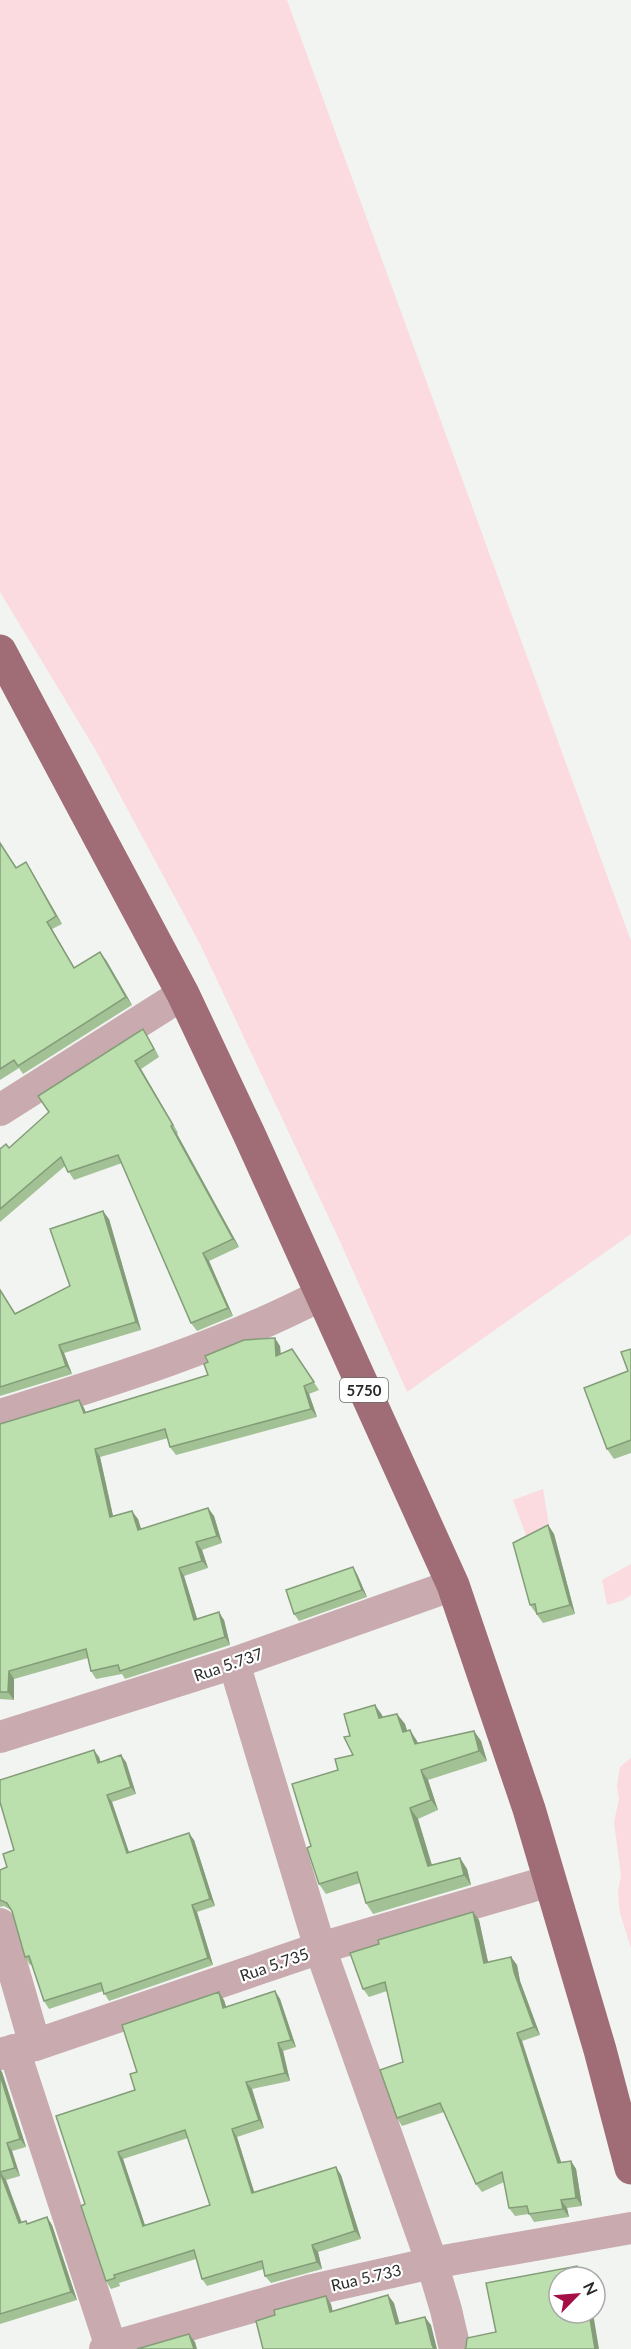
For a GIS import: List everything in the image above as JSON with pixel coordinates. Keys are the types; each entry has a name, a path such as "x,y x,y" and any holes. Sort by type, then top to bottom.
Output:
{"main road":[{"name":"5750","path":"0,651 183,994 249,1134 453,1585 529,1809 600,2050 631,2168"}],"street":[{"path":"0,1110 183,994"},
{"path":"0,1415 90,1388 208,1347 273,1321 321,1296"},
{"name":"Rua 5.737","path":"0,1737 234,1663 453,1585"},
{"path":"234,1663 320,1948 432,2263 455,2349"},
{"name":"Rua 5.735","path":"16,2049 320,1948 550,1881"},
{"path":"0,1924 16,2049 121,2346"},
{"name":"Rua 5.733","path":"121,2346 312,2289 432,2263 631,2228"}],"shaded area":[{"path":"0,0 287,0 631,941 631,1234 407,1392 338,1237 200,944 95,749 0,592"},
{"path":"543,1489 553,1549 534,1557 513,1500"},
{"path":"631,1564 631,1595 607,1605 602,1580"},
{"path":"631,1758 631,1948 620,1913 618,1892 621,1876 614,1822 619,1799 617,1786 620,1767"}],"building":[{"path":"0,843 16,868 26,862 56,916 47,922 74,968 100,952 126,997 18,1066 14,1060 0,1069"},
{"path":"143,1029 154,1049 135,1061 173,1125 171,1126 233,1239 203,1253 228,1308 191,1323 118,1155 68,1172 61,1157 0,1209 0,1149 6,1144 9,1148 49,1112 38,1096"},
{"path":"103,1211 136,1322 59,1345 66,1366 0,1387 0,1290 15,1314 70,1286 50,1229"},
{"path":"275,1338 276,1356 292,1349 314,1382 304,1386 311,1409 170,1447 165,1429 95,1449 110,1517 132,1511 138,1530 208,1508 217,1536 196,1542 202,1561 179,1568 194,1620 219,1612 225,1637 120,1671 118,1665 91,1671 86,1649 9,1671 8,1692 0,1692 0,1424 79,1400 84,1413 208,1375 204,1364 208,1362 205,1356 244,1340"},
{"path":"631,1349 631,1440 607,1449 584,1388 628,1371 621,1352"},
{"path":"548,1525 570,1605 537,1614 535,1604 530,1605 513,1543"},
{"path":"353,1567 362,1590 294,1614 286,1590"},
{"path":"375,1705 379,1718 397,1714 403,1732 410,1730 415,1744 474,1731 479,1751 421,1770 431,1800 410,1808 428,1866 460,1858 464,1875 366,1903 357,1872 319,1884 307,1848 311,1846 292,1784 338,1770 335,1759 353,1755 344,1737 350,1736 344,1714"},
{"path":"94,1750 98,1763 121,1755 131,1787 107,1795 127,1853 189,1833 210,1899 192,1905 208,1958 104,1994 101,1983 44,2001 29,1956 25,1957 12,1911 7,1903 0,1900 0,1870 7,1867 3,1854 14,1850 0,1802 0,1780"},
{"path":"473,1912 484,1963 511,1957 514,1972 534,2027 517,2033 558,2163 571,2161 576,2198 561,2200 563,2209 529,2214 527,2206 509,2208 502,2172 476,2184 440,2103 397,2118 380,2070 403,2062 385,1982 363,1989 350,1953 379,1944 378,1940"},
{"path":"275,1991 291,2040 278,2043 285,2073 246,2082 259,2120 232,2129 252,2193 336,2167 355,2231 312,2245 317,2262 265,2276 262,2261 202,2279 194,2250 114,2275 115,2278 106,2281 81,2206 85,2204 56,2116 135,2090 130,2074 137,2072 122,2025 219,1992 223,2008","holes":["185,2130 210,2205 143,2226 118,2152"]},
{"path":"0,2075 20,2139 7,2143 15,2168 0,2172"},
{"path":"0,2172 19,2223 26,2221 27,2224 47,2217 71,2292 0,2314"},
{"path":"547,2272 547,2325 591,2325 595,2349 465,2349 467,2338 496,2332 486,2283"},
{"path":"388,2295 396,2324 425,2317 434,2349 263,2349 256,2321 275,2315 274,2310 326,2296 330,2312"},
{"path":"189,2334 194,2349 137,2349"}]}
